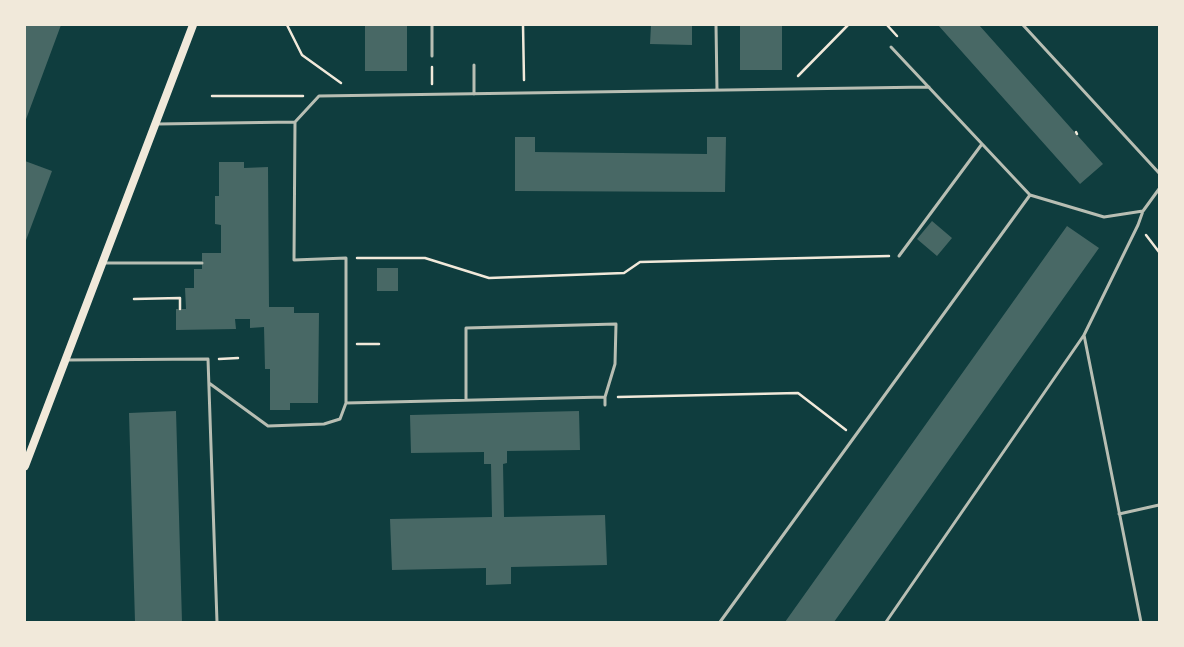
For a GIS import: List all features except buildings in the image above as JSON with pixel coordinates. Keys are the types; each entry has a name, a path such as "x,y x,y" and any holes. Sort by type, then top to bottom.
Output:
{"main road":[{"path":"25,466 193,25"}],"lane":[{"path":"432,25 432,56"},
{"path":"716,25 717,90"},
{"path":"1023,25 1159,173"},
{"path":"891,47 1030,195 1104,218 1143,210"},
{"path":"474,65 474,94"},
{"path":"209,384 268,426 324,424 340,419 346,403 346,258 294,260 295,122 319,96 929,87"},
{"path":"155,124 295,122"},
{"path":"899,256 982,144"},
{"path":"886,622 1084,334 1138,225 1143,210 1159,189"},
{"path":"720,622 856,437 1030,195"},
{"path":"102,263 202,263"},
{"path":"466,399 466,328 616,324 615,364 605,397 605,406"},
{"path":"1084,334 1141,622"},
{"path":"66,360 208,359 217,622"},
{"path":"346,403 466,399 605,397"},
{"path":"1119,514 1159,505"}],"path":[{"path":"287,25 302,55 358,95"},
{"path":"523,25 524,93"},
{"path":"785,89 848,25"},
{"path":"432,56 432,95"},
{"path":"212,96 319,96"},
{"path":"1138,225 1159,252"},
{"path":"346,258 425,258 489,278 624,273 640,262 899,256"},
{"path":"134,299 180,298 180,309"},
{"path":"347,344 379,344"},
{"path":"208,359 238,358"},
{"path":"605,397 798,393 856,437"}]}
